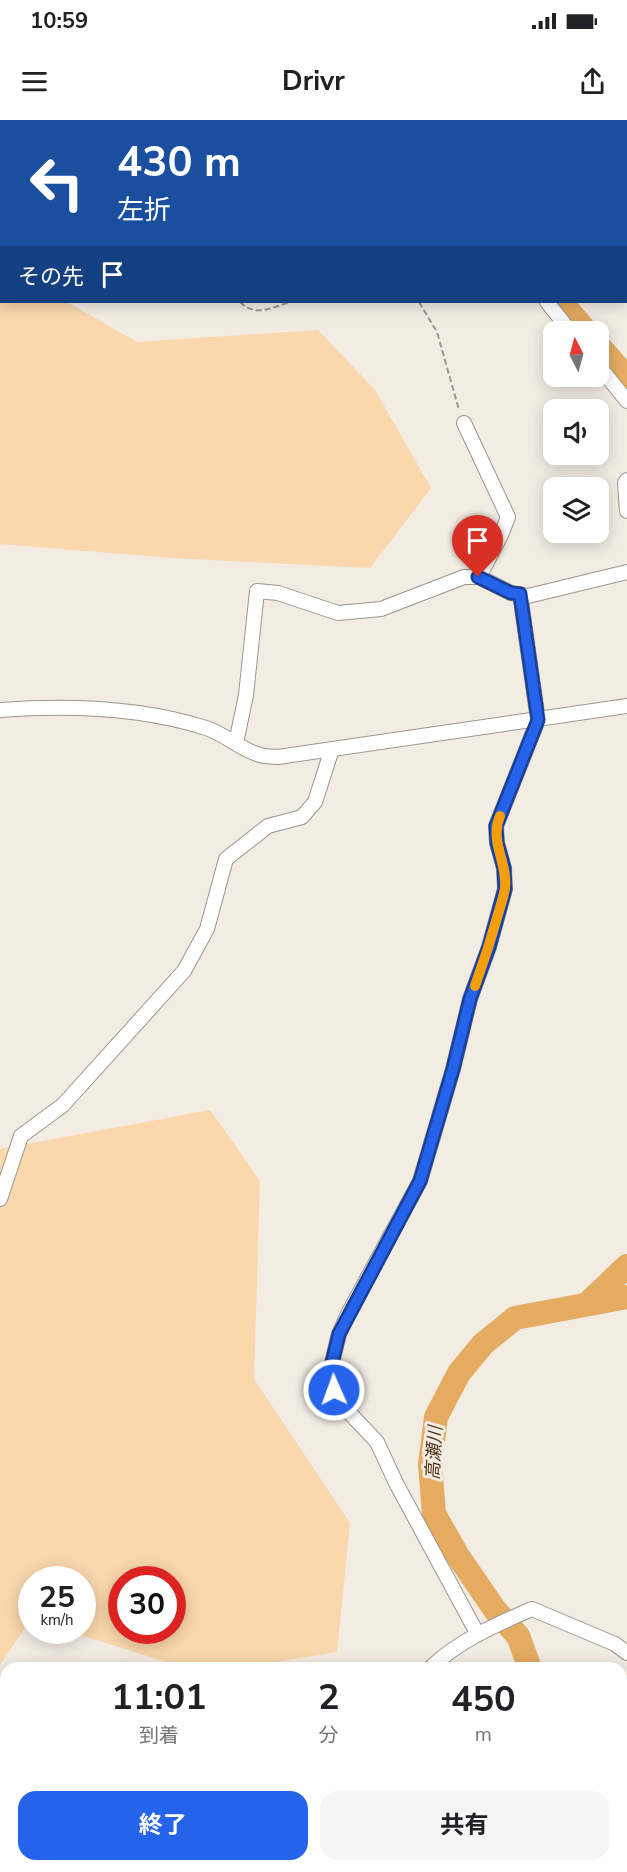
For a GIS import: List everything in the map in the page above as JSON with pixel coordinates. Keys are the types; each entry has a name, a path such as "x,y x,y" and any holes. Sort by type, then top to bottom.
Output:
{"street":[{"path":"549,303 563,321"},
{"path":"609,379 627,401"},
{"path":"464,423 508,517 478,577"},
{"path":"627,480 625,483 627,511"},
{"path":"236,743 246,695 257,591 278,593 338,613 381,609 464,577 478,577 511,593 528,596 627,572"},
{"path":"477,1633 396,1483 377,1442 344,1407 334,1390 331,1367 339,1334 349,1312 420,1181 453,1069 470,999 489,947 505,889 504,868 497,843 496,826 538,720 520,594"},
{"path":"0,710 45,706 124,711 161,716 208,729 260,755 278,757 627,706"},
{"path":"0,1199 21,1136 63,1105 184,971 207,929 226,859 268,826 302,817 315,802 332,749"},
{"path":"436,1662 477,1633 532,1609 615,1644 627,1653"}],"path":[{"path":"241,303 258,312 288,303"},
{"path":"420,303 437,332 464,423"}],"shaded area":[{"path":"0,303 69,303 137,342 318,330 375,390 431,488 370,568 171,558 0,544"},
{"path":"210,1110 260,1181 254,1379 350,1523 337,1652 275,1662 166,1662 109,1644 186,1644 186,1566 108,1566 108,1644 96,1640 96,1566 18,1566 18,1638 0,1662 0,1149"}],"waterway":[{"path":"562,303 577,321"},
{"path":"609,358 627,378"},
{"path":"588,1303 627,1266"},
{"name":"高瀬川","path":"528,1662 518,1636 495,1610 458,1556 434,1514 430,1464 436,1417 459,1373 483,1344 515,1318 627,1297"}],"slow traffic":[{"path":"475,986 489,947 505,889 504,868 497,843 496,826 500,816"}],"route":[{"path":"334,1390 331,1367 339,1334 420,1181 453,1069 470,999 489,947 505,889 504,868 497,843 496,826 538,720 520,594 511,593 478,577"}]}
